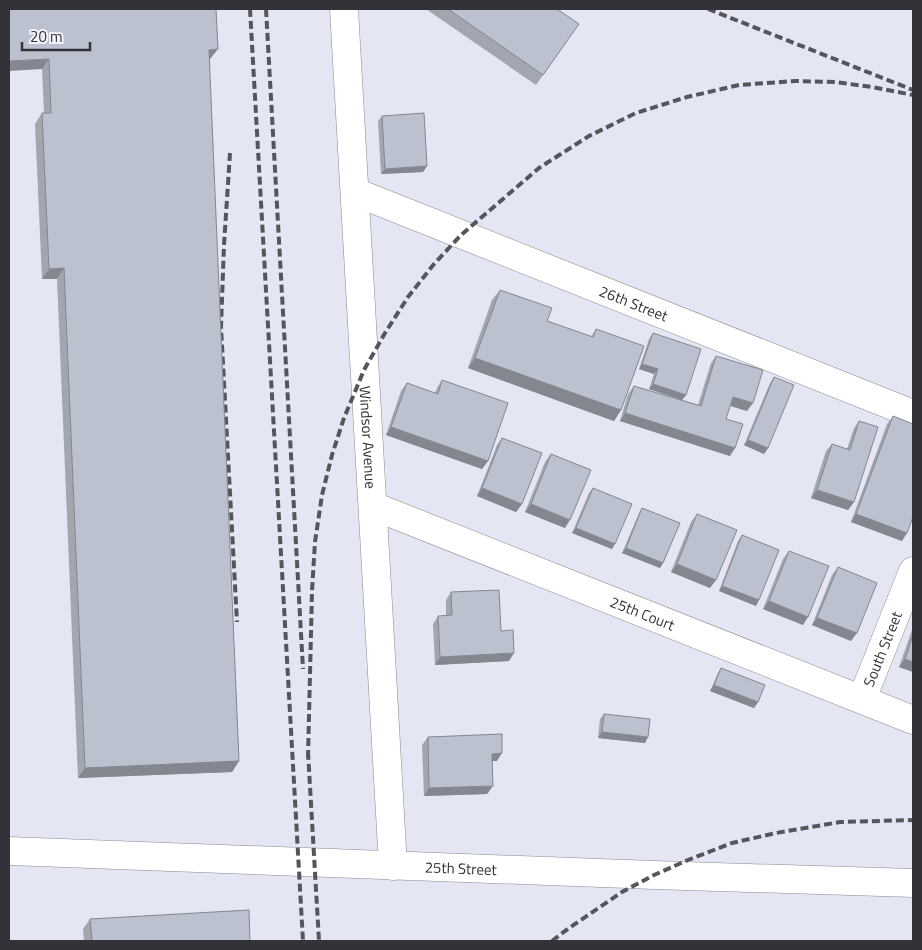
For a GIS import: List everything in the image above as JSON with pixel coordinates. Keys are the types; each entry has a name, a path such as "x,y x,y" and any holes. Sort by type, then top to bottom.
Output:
{"street":[{"name":"Windsor Avenue","path":"344,9 393,866"},
{"name":"26th Street","path":"355,192 913,414"},
{"name":"25th Court","path":"373,506 913,720"},
{"name":"South Street","path":"862,700 913,570"},
{"name":"25th Street","path":"9,851 913,883"}],"building":[{"path":"9,9 216,9 218,49 209,50 239,761 85,768 64,268 49,269 42,113 51,113 49,59 9,61"},
{"path":"448,9 557,9 579,24 543,75"},
{"path":"424,113 427,166 385,169 382,116"},
{"path":"500,290 552,308 547,321 593,337 596,329 644,346 621,410 475,358"},
{"path":"653,333 701,349 686,395 653,384 658,369 642,364"},
{"path":"716,356 763,370 753,403 733,397 726,419 743,424 735,448 625,413 634,386 701,406"},
{"path":"774,377 794,385 768,448 748,440"},
{"path":"442,380 508,403 488,461 391,427 407,383 438,394"},
{"path":"893,416 913,424 913,517 907,533 856,514"},
{"path":"859,421 878,427 854,502 817,490 832,444 850,450"},
{"path":"502,438 542,453 522,504 482,488"},
{"path":"551,454 591,470 570,520 531,504"},
{"path":"593,488 632,504 615,544 576,528"},
{"path":"642,508 680,523 663,563 626,548"},
{"path":"697,514 737,530 716,580 677,564"},
{"path":"742,535 779,550 759,600 722,586"},
{"path":"789,551 829,566 808,617 769,601"},
{"path":"838,567 877,583 857,633 817,618"},
{"path":"499,590 501,631 513,630 514,653 440,657 438,616 452,615 451,592"},
{"path":"913,635 913,662 905,659"},
{"path":"721,668 765,685 758,702 714,685"},
{"path":"604,714 650,719 648,737 602,732"},
{"path":"502,734 502,753 492,754 493,786 429,788 428,737"},
{"path":"249,910 250,941 92,941 90,919"}],"railway":[{"path":"250,9 303,941"},
{"path":"266,9 303,669"},
{"path":"708,9 913,90"},
{"path":"308,758 315,542 322,495 332,455 344,418 364,370 408,297 434,264 461,235 539,168 589,136 636,113 687,97 739,85 795,81 835,82 913,95"},
{"path":"230,153 221,327 237,622"},
{"path":"308,752 319,941"},
{"path":"552,941 622,892 654,875 732,843 840,822 913,820"}]}
